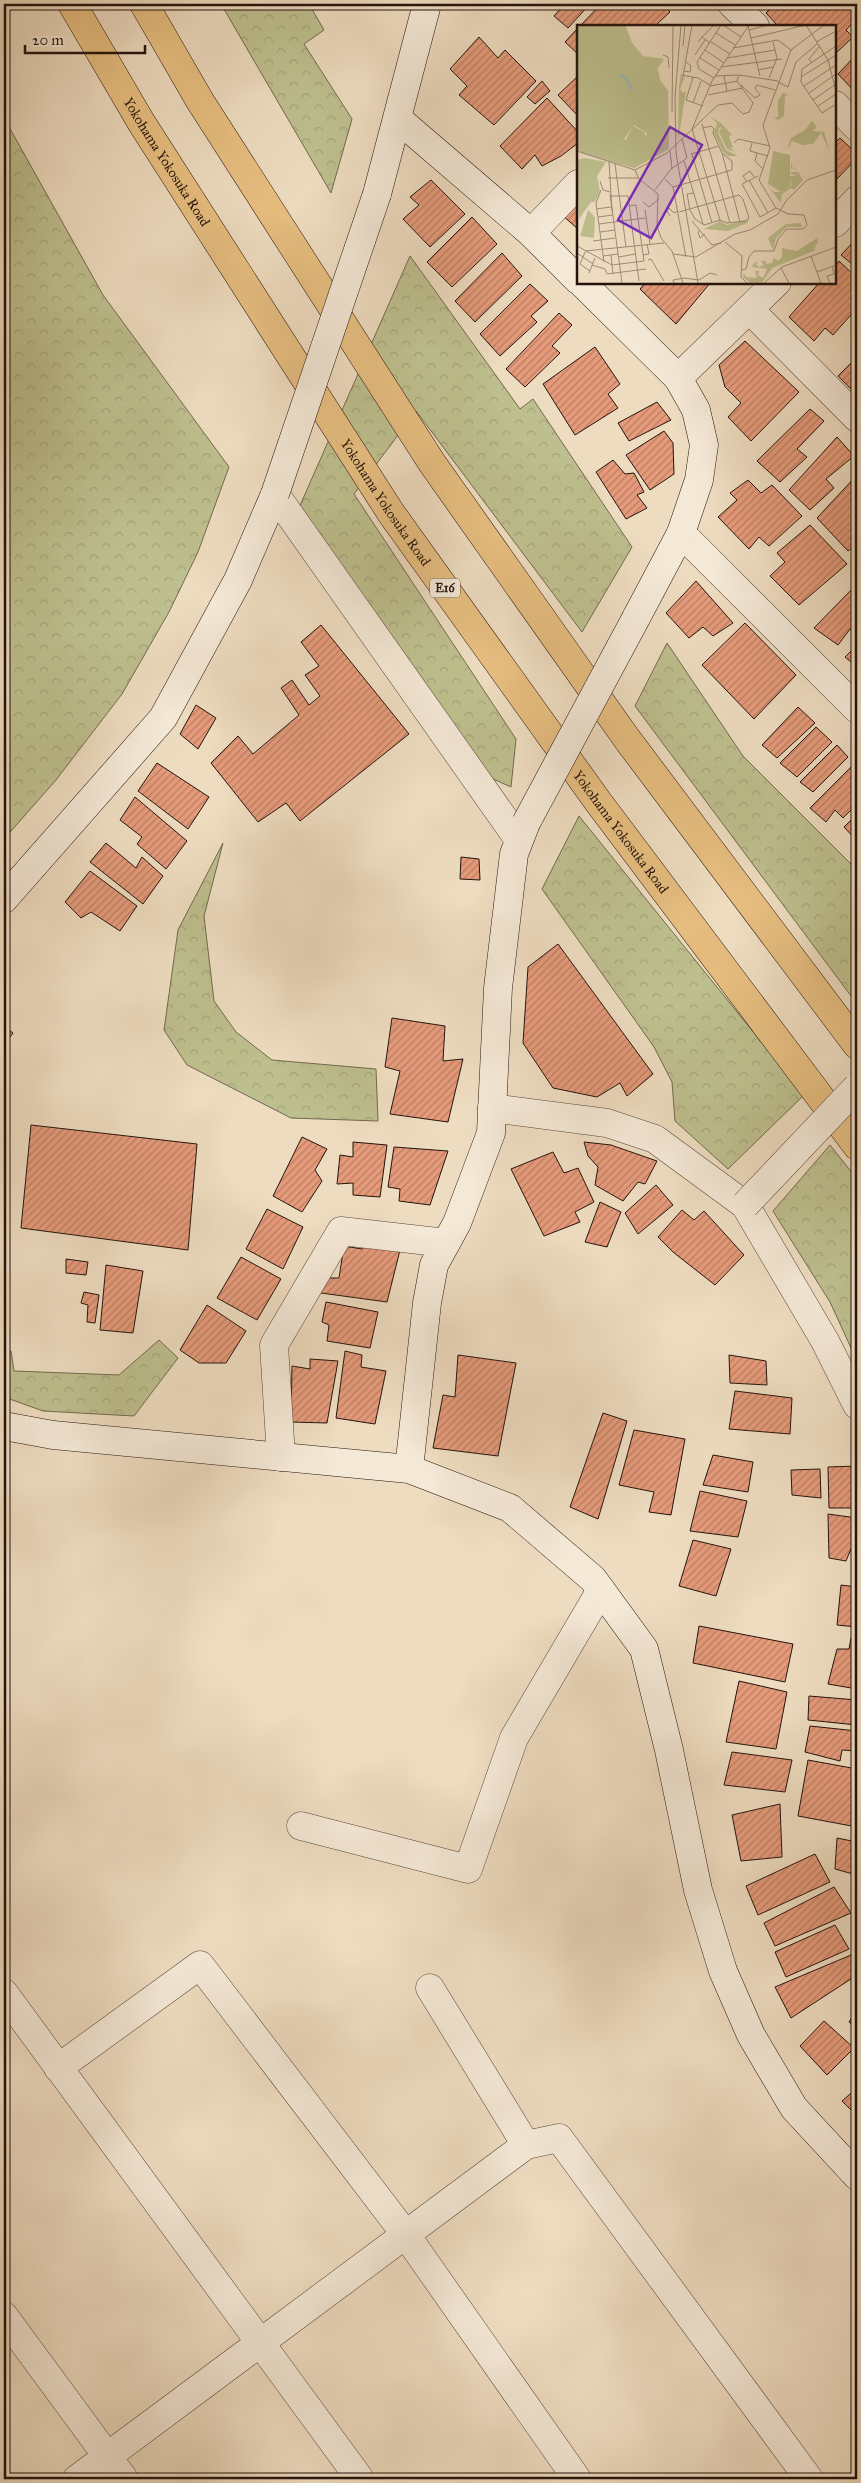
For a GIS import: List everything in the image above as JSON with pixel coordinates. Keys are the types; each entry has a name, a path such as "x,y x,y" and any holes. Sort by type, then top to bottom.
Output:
{"highway":[{"name":"Yokohama Yokosuka Road","path":"72,4 146,130 391,513 599,803 857,1146"},
{"path":"144,4 200,101 432,463 627,739 857,1045"}],"street":[{"path":"4,899 163,718 238,580 275,494 377,194 427,4"},
{"path":"836,105 857,127"},
{"path":"397,118 531,232 577,279"},
{"path":"531,232 577,185"},
{"path":"836,222 857,200"},
{"path":"409,1469 427,1303 434,1265 457,1223 490,1133 498,988 514,854 522,832 681,534 698,480 704,445 696,410 678,378 584,284"},
{"path":"678,378 775,284"},
{"path":"750,310 857,418"},
{"path":"275,494 522,832"},
{"path":"681,534 857,709"},
{"path":"745,1206 857,1087"},
{"path":"492,1108 607,1123 655,1139 745,1206 825,1341 857,1405"},
{"path":"281,1456 274,1345 341,1231 446,1243"},
{"path":"4,1426 53,1435 409,1469 510,1508 594,1579 644,1649 669,1750 698,1890 723,1971 751,2035 794,2108 857,2176"},
{"path":"301,1826 468,1869 514,1738 601,1590"},
{"path":"58,2068 200,1965 406,2235 577,2479"},
{"path":"430,1988 526,2145"},
{"path":"4,1994 360,2479"},
{"path":"78,2479 526,2145 559,2138 809,2479"},
{"path":"4,2316 124,2479"}],"green space":[{"path":"221,4 309,4 324,30 304,44 352,119 331,193"},
{"path":"4,118 103,295 229,467 198,552 169,612 122,694 56,780 4,839"},
{"path":"410,256 520,409 533,399 632,547 582,632 416,411 354,494 516,739 511,787 491,778 298,510"},
{"path":"667,643 743,756 857,870 857,1004 635,706"},
{"path":"579,816 804,1095 728,1169 675,1121 672,1082 654,1047 542,889"},
{"path":"223,843 204,916 214,1001 236,1032 272,1060 376,1069 378,1121 291,1118 187,1065 164,1030 178,930"},
{"path":"830,1145 857,1179 857,1361 830,1302 773,1211"},
{"path":"159,1340 178,1358 134,1416 43,1411 4,1397 4,1350 11,1351 14,1371 119,1375"}],"building":[{"path":"565,4 590,4 568,28 554,16"},
{"path":"601,4 662,4 670,12 658,25 581,25"},
{"path":"775,4 857,4 857,18 846,30 853,37 836,53 836,25 777,25 766,13"},
{"path":"577,29 577,53 565,42"},
{"path":"479,37 498,58 505,50 536,81 494,125 459,95 467,86 450,69"},
{"path":"857,54 857,94 838,74"},
{"path":"577,77 577,115 558,95"},
{"path":"542,81 550,91 535,104 527,97"},
{"path":"547,98 577,131 577,144 561,156 542,166 535,155 522,169 500,146"},
{"path":"840,138 857,154 857,158 836,180 836,142"},
{"path":"431,180 465,214 430,247 403,219 419,205 410,197"},
{"path":"577,200 577,228 562,215"},
{"path":"472,217 497,244 452,287 427,262"},
{"path":"857,238 857,268 841,255"},
{"path":"502,253 522,276 475,322 455,301"},
{"path":"839,261 857,278 857,308 833,335 825,328 814,341 789,317 818,284 836,284 836,265"},
{"path":"530,284 548,301 531,316 537,322 500,356 480,334"},
{"path":"644,284 709,284 676,324 640,289"},
{"path":"559,313 572,325 552,346 560,353 525,387 506,369"},
{"path":"745,341 799,392 751,441 728,417 741,403 725,387 719,365"},
{"path":"595,347 620,384 608,394 618,408 575,435 543,384"},
{"path":"857,357 857,395 838,376"},
{"path":"657,402 671,420 629,441 618,423"},
{"path":"810,409 824,421 797,449 807,457 780,482 757,461"},
{"path":"664,431 673,443 674,474 650,490 626,455"},
{"path":"837,437 854,456 826,479 834,488 810,510 789,490"},
{"path":"613,460 625,474 634,473 644,492 637,495 647,508 626,519 596,472"},
{"path":"857,475 857,544 848,551 817,518"},
{"path":"748,480 761,493 772,485 802,516 769,546 759,537 749,549 718,517 737,500 730,493"},
{"path":"810,525 847,564 799,605 770,576 785,562 777,553"},
{"path":"696,581 733,623 713,636 703,627 689,638 666,613"},
{"path":"857,584 857,634 850,629 838,645 814,628"},
{"path":"745,623 796,675 754,719 702,665"},
{"path":"321,625 409,734 300,821 286,803 258,822 211,763 238,736 253,754 299,715 281,688 292,680 309,705 320,696 305,675 319,666 301,642"},
{"path":"857,645 857,667 845,657"},
{"path":"196,705 216,718 198,749 180,734"},
{"path":"798,707 815,723 777,758 762,745"},
{"path":"816,727 832,742 797,777 780,763"},
{"path":"837,745 848,757 813,792 800,782"},
{"path":"857,761 857,804 843,818 835,810 826,822 810,808"},
{"path":"157,763 209,797 188,829 138,791"},
{"path":"135,797 187,841 166,869 137,844 142,837 120,820"},
{"path":"857,814 857,841 844,827"},
{"path":"106,843 136,868 142,857 163,876 143,904 90,862"},
{"path":"461,857 479,859 480,880 460,879"},
{"path":"90,871 137,906 120,931 91,912 81,918 65,902"},
{"path":"558,944 653,1074 627,1096 620,1083 597,1097 553,1088 523,1043 528,967"},
{"path":"392,1018 445,1026 443,1061 463,1059 448,1122 390,1114 400,1071 385,1067"},
{"path":"4,1026 13,1033 4,1045"},
{"path":"31,1125 197,1144 188,1250 21,1228"},
{"path":"302,1137 327,1149 315,1170 322,1181 302,1212 273,1196"},
{"path":"353,1142 387,1145 380,1197 353,1195 353,1183 337,1184 340,1155 353,1157"},
{"path":"584,1142 611,1145 657,1161 645,1184 638,1182 623,1201 595,1185 598,1167 588,1156"},
{"path":"394,1147 448,1151 430,1205 399,1201 400,1189 388,1187"},
{"path":"553,1152 564,1173 578,1168 594,1202 575,1212 580,1222 544,1236 511,1169"},
{"path":"656,1185 673,1205 638,1234 625,1213"},
{"path":"600,1202 621,1212 607,1247 585,1242"},
{"path":"267,1209 303,1227 283,1269 246,1249"},
{"path":"682,1210 694,1220 704,1211 744,1255 715,1285 673,1252 658,1237"},
{"path":"361,1241 400,1250 387,1302 321,1293 324,1278 339,1278 344,1246 362,1249"},
{"path":"4,1257 7,1286 4,1287"},
{"path":"241,1257 281,1279 257,1320 217,1298"},
{"path":"66,1259 88,1262 86,1275 66,1273"},
{"path":"106,1265 143,1271 133,1333 100,1330"},
{"path":"84,1292 99,1295 95,1323 87,1322 88,1305 81,1303"},
{"path":"326,1302 378,1312 370,1348 327,1341 329,1325 322,1322"},
{"path":"207,1305 246,1331 226,1363 199,1363 180,1350"},
{"path":"345,1351 362,1355 361,1367 386,1371 375,1424 336,1418"},
{"path":"458,1355 516,1363 498,1456 433,1448 443,1395 455,1397"},
{"path":"729,1355 766,1361 767,1385 730,1383"},
{"path":"310,1359 338,1361 327,1423 291,1422 292,1366 310,1369"},
{"path":"735,1391 792,1398 790,1434 729,1429"},
{"path":"603,1413 627,1421 598,1519 570,1507"},
{"path":"634,1430 685,1439 671,1515 649,1512 654,1492 619,1485"},
{"path":"713,1455 753,1462 748,1492 703,1485"},
{"path":"857,1466 857,1497 852,1498 854,1508 829,1508 828,1467"},
{"path":"820,1469 821,1498 792,1495 791,1470"},
{"path":"700,1491 747,1501 738,1537 690,1531"},
{"path":"828,1514 857,1518 857,1534 846,1561 829,1558"},
{"path":"693,1540 731,1549 716,1596 679,1586"},
{"path":"841,1585 857,1587 857,1627 837,1625"},
{"path":"699,1626 793,1644 785,1682 693,1663"},
{"path":"851,1638 857,1639 857,1689 828,1684 837,1649 849,1649"},
{"path":"739,1681 787,1692 776,1749 726,1742"},
{"path":"809,1696 857,1700 857,1725 808,1720"},
{"path":"810,1726 857,1731 857,1751 842,1750 840,1761 805,1752"},
{"path":"732,1752 792,1760 785,1792 724,1785"},
{"path":"808,1760 857,1769 857,1827 798,1816"},
{"path":"780,1804 782,1857 741,1861 732,1815"},
{"path":"837,1838 857,1842 857,1887 852,1886 853,1874 835,1869"},
{"path":"815,1854 830,1882 758,1915 746,1886"},
{"path":"834,1887 851,1913 775,1946 764,1923"},
{"path":"835,1925 849,1949 786,1977 775,1952"},
{"path":"851,1955 857,1975 791,2018 775,1987"},
{"path":"857,2009 857,2029 849,2022"},
{"path":"824,2021 854,2048 827,2075 800,2046"},
{"path":"857,2088 857,2116 842,2101"}]}
